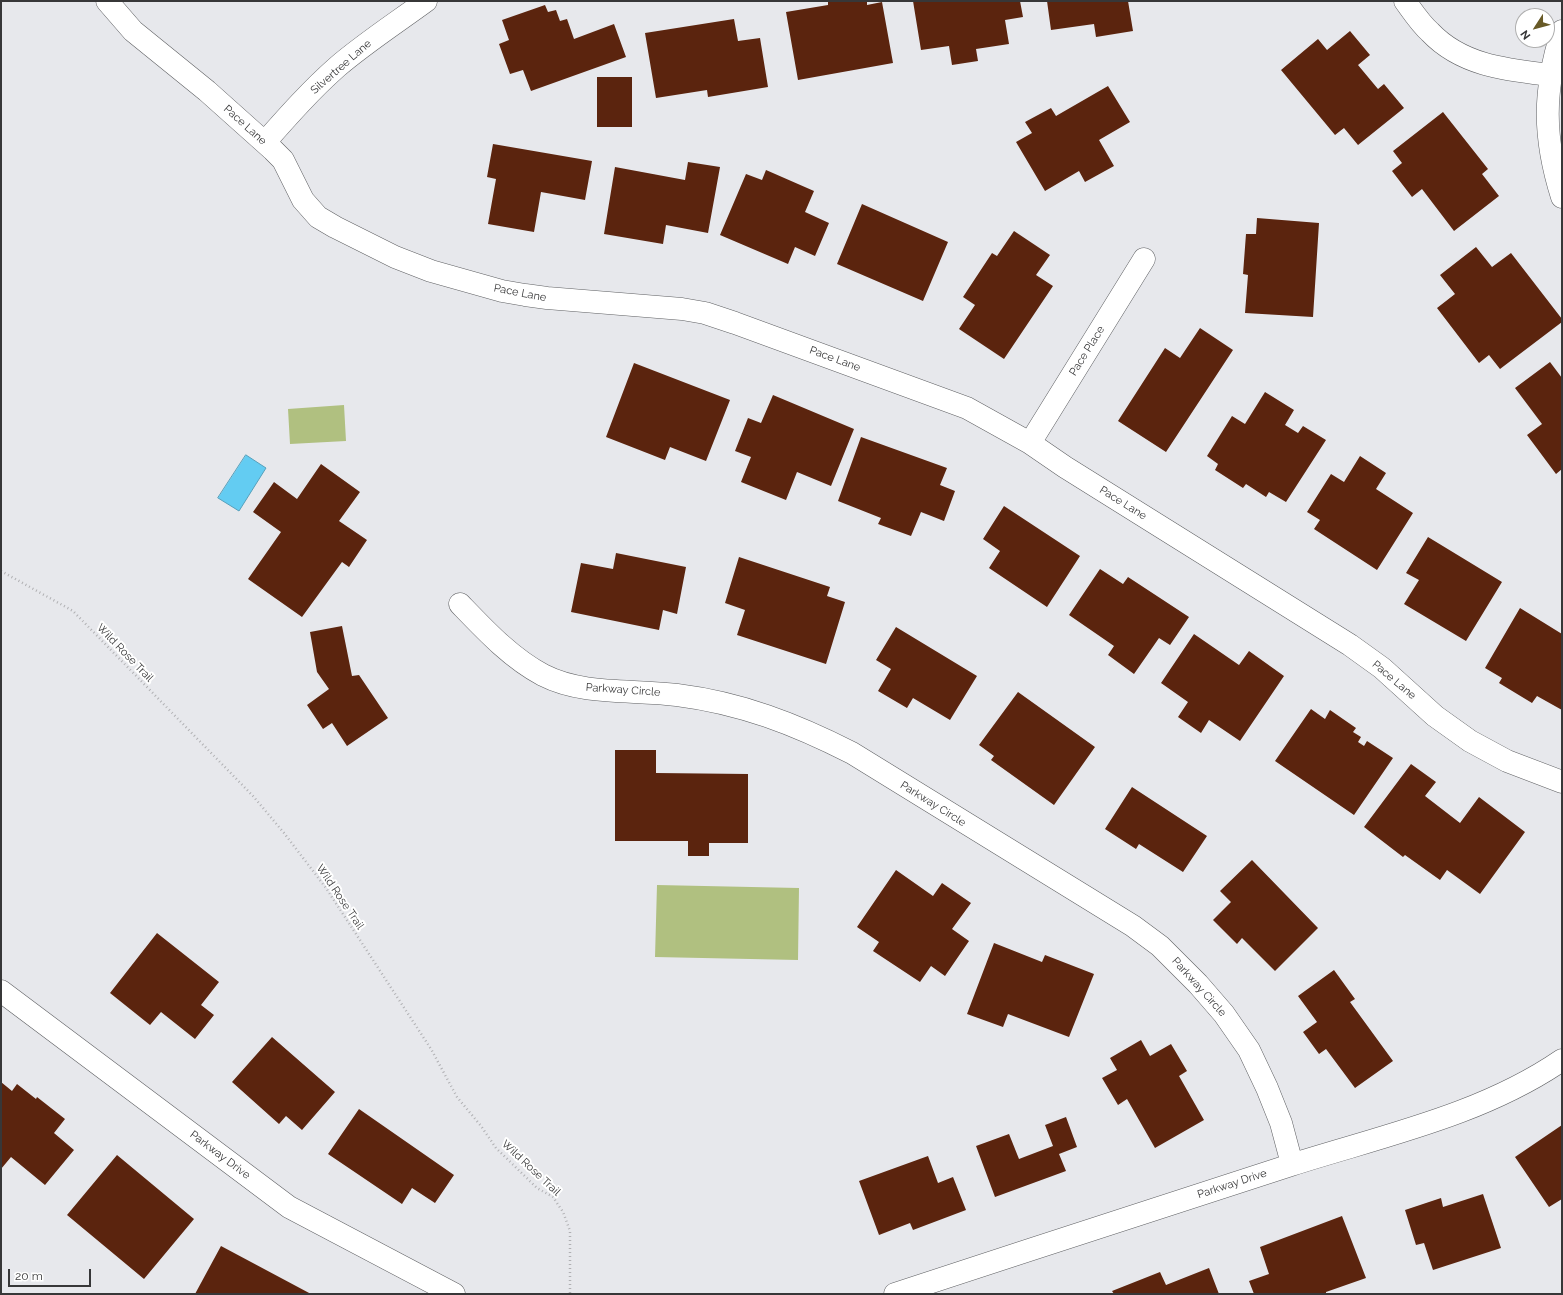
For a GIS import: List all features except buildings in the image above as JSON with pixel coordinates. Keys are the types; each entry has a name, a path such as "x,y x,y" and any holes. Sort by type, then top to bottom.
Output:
{"street":[{"name":"Pace Lane","path":"107,1 133,30 202,86 265,142 283,160 303,200 318,216 335,227 395,257 431,271 502,291 547,298 682,309 705,313 735,322 967,408 1030,443 1065,467 1350,645 1382,668 1435,716 1470,741 1507,761 1562,782"},
{"name":"Silvertree Lane","path":"265,142 336,68 426,1"},
{"path":"1405,1 1430,33 1454,51 1475,61 1494,67 1551,75"},
{"path":"1562,31 1551,75 1547,124 1550,149 1562,197"},
{"name":"Pace Place","path":"1030,443 1144,260"},
{"name":"Parkway Circle","path":"460,604 498,642 521,661 543,675 564,683 609,691 643,691 709,699 782,720 818,736 852,753 1133,926 1160,946 1198,984 1224,1014 1249,1050 1267,1088 1281,1123 1292,1164"},
{"name":"Parkway Drive","path":"1,991 290,1207 454,1294"},
{"name":"Parkway Drive","path":"895,1294 1292,1164 1435,1120 1476,1105 1514,1088 1562,1060"}],"path":[{"name":"Wild Rose Trail","path":"1,572 73,611 248,790 284,832 330,894 431,1049 457,1097 481,1126 496,1148 537,1188 553,1197 563,1212 570,1230 570,1294"}],"green space":[{"path":"344,405 346,441 290,444 288,409"},
{"path":"657,885 799,888 798,960 655,957"}],"water":[{"path":"246,455 266,468 239,511 218,498"}]}
